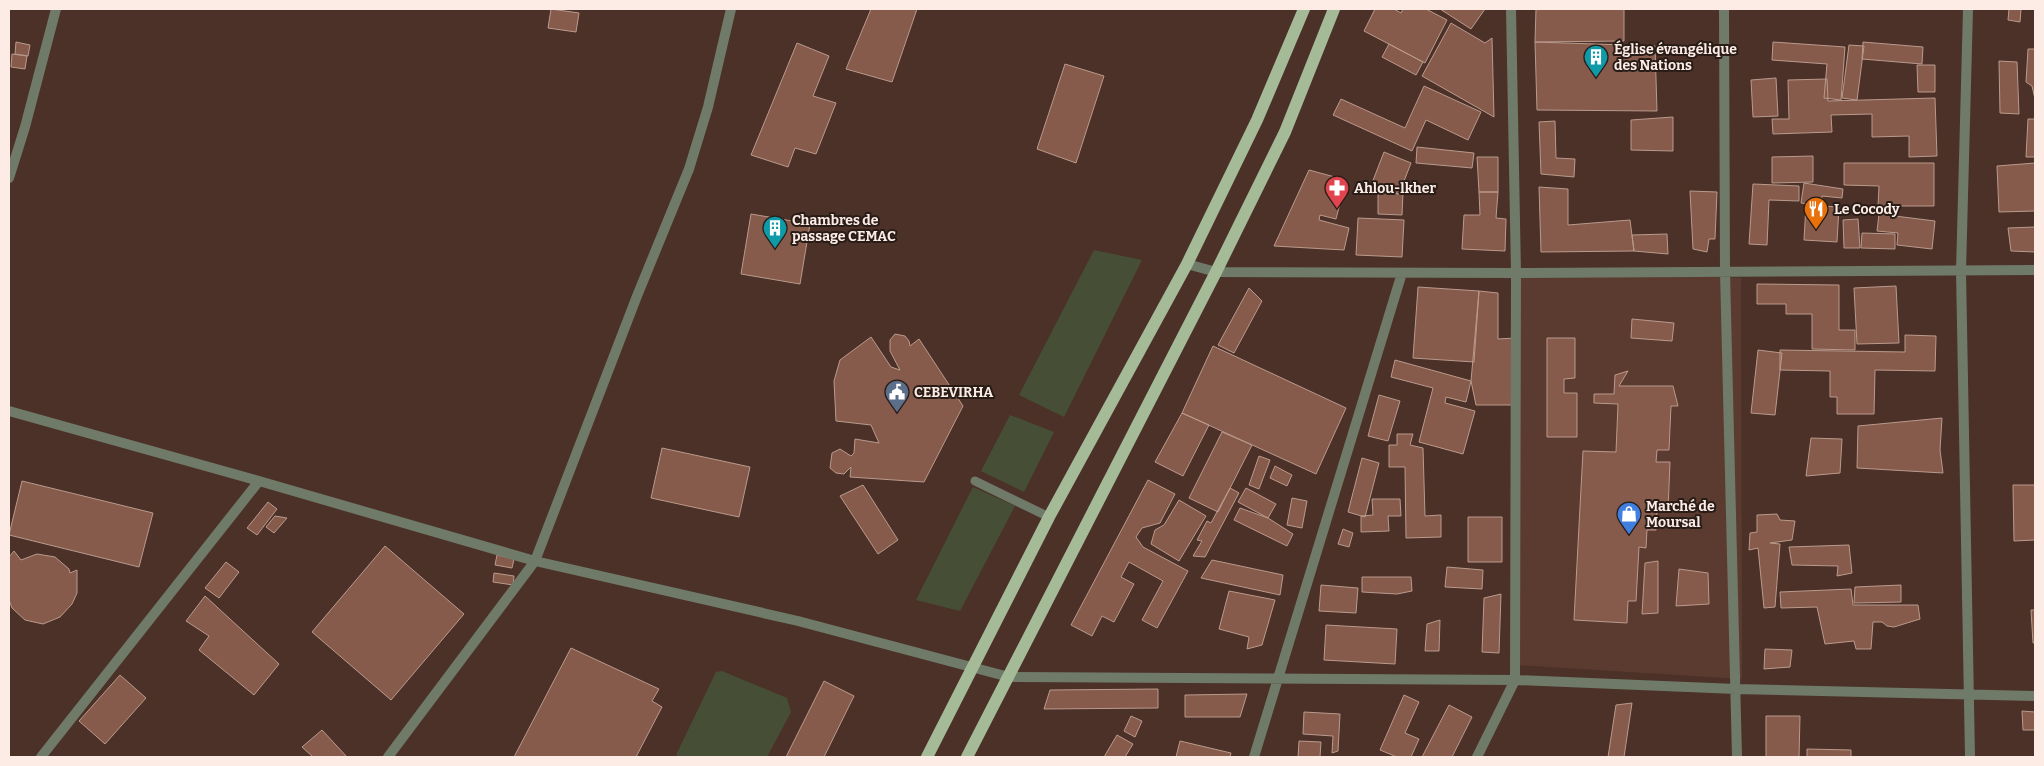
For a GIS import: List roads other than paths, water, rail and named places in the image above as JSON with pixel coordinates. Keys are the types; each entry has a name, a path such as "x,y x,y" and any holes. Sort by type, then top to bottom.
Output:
{"main road":[{"path":"927,757 1049,517 1187,264 1257,120 1304,9"},
{"path":"967,757 1216,272 1285,132 1334,9"}],"street":[{"path":"9,178 25,127 56,9"},
{"path":"388,757 535,561 623,332 689,169 708,108 731,9"},
{"path":"1477,757 1515,680 1516,273 1511,9"},
{"path":"1724,9 1725,272 1737,757"},
{"path":"1968,9 1961,271 1970,757"},
{"path":"1187,264 1216,272 1516,273 2035,270"},
{"path":"1254,757 1402,273"},
{"path":"9,411 535,561 798,621 1008,677 1515,680 1736,689 2035,696"},
{"path":"41,757 258,481"}],"lane":[{"path":"975,481 1049,517"}],"place":[{"name":"Église évangélique des Nations","path":"1596,78"},
{"name":"Ahlou-lkher","path":"1337,209"},
{"name":"Le Cocody","path":"1816,230"},
{"name":"Chambres de passage CEMAC","path":"775,249"},
{"name":"CEBEVIRHA","path":"897,413"},
{"name":"Marché de Moursal","path":"1629,535"}]}
